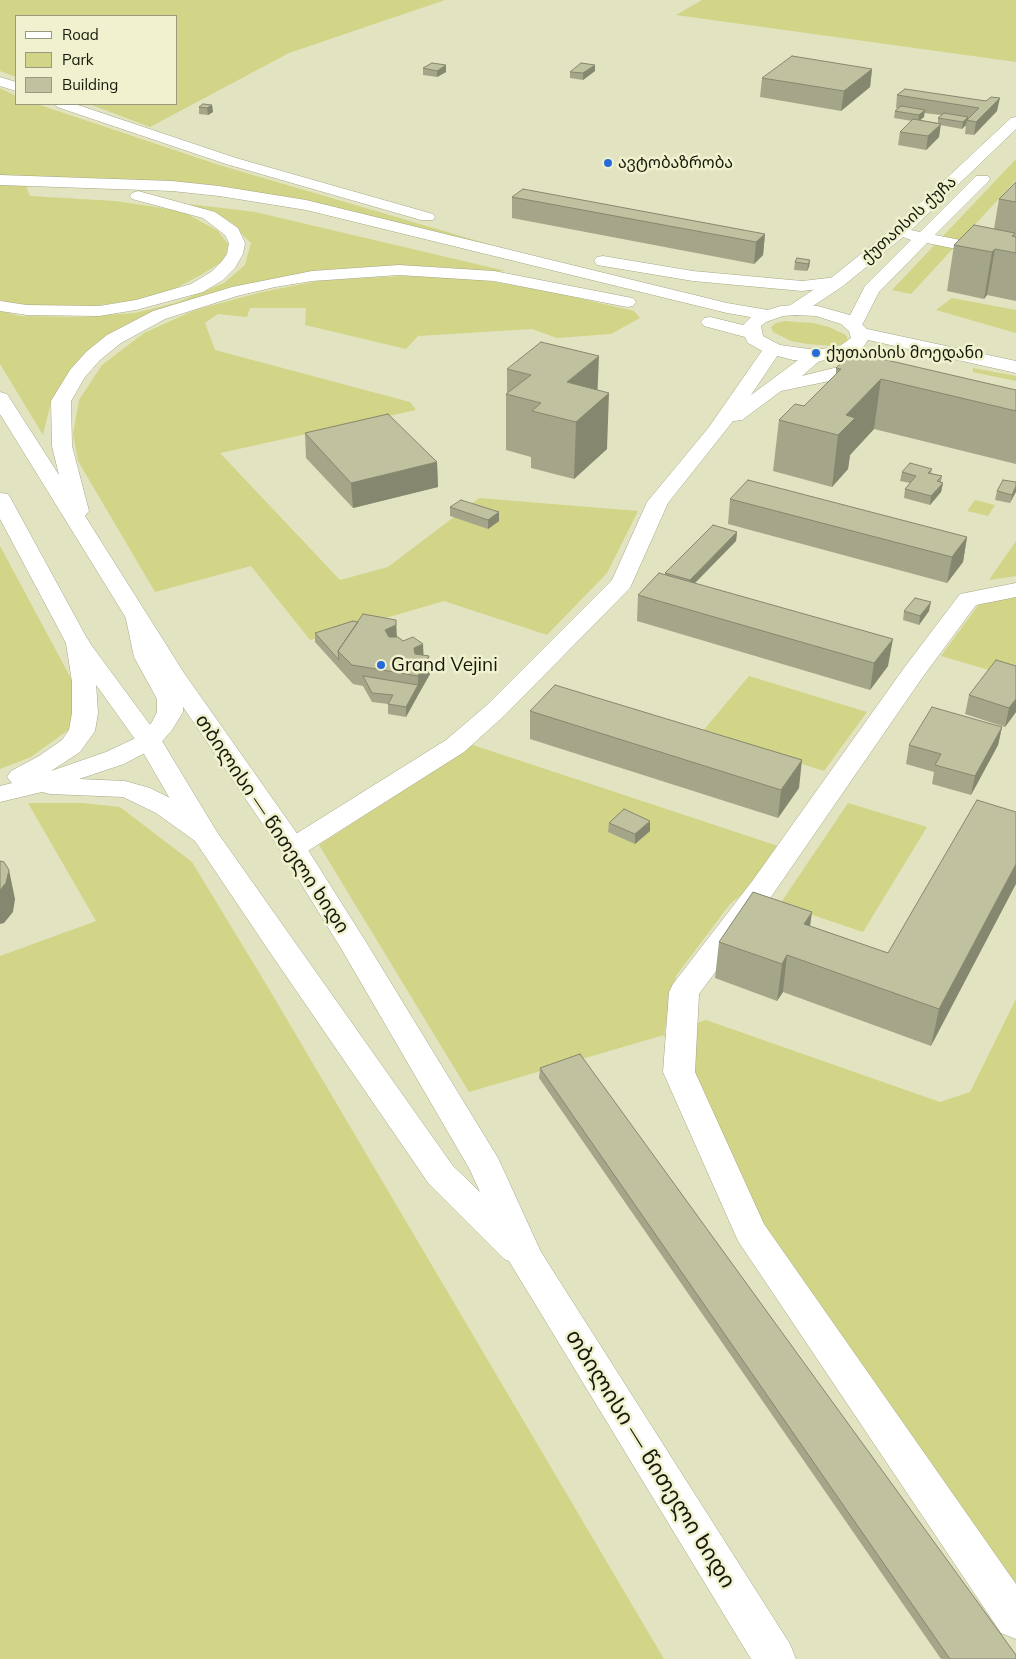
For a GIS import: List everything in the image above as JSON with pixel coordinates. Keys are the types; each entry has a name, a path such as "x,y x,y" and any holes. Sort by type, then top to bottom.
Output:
{"main road":[{"path":"0,81 15,87"},
{"path":"65,105 231,161 440,220"},
{"name":"ქუთაისის ქუჩა","path":"781,312 838,282 898,233 1016,121"},
{"name":"ქუთაისის ქუჩა","path":"857,329 871,290 996,164"},
{"path":"0,180 23,185 224,203 286,212 370,231 644,304"},
{"path":"0,189 23,185 172,186 219,190 306,205 727,308 829,314 857,329 1016,367"},
{"path":"0,306 27,310 99,311 136,305 198,288 217,276 229,264 235,254 237,242 232,232 222,224 209,215 134,194"},
{"path":"478,231 781,312"},
{"path":"898,233 1016,256"},
{"path":"563,255 703,277 802,286 838,282"},
{"path":"82,530 62,446 61,401 77,374 93,356 114,339 159,315 191,303 240,290 312,276 399,270 452,272 494,276 653,307 752,333"},
{"path":"781,312 752,325 752,333 755,339 773,349 793,354 816,356 835,353 855,345 860,339 857,329"},
{"path":"293,848 455,746 496,710 622,583 658,502 716,431 773,349"},
{"path":"775,387 834,374 888,366 835,353"},
{"path":"716,431 816,356"},
{"name":"თბილისი — წითელი ხიდი","path":"0,398 138,619 210,730 293,848 356,949 486,1167 526,1259 774,1659"},
{"name":"თბილისი — წითელი ხიდი","path":"0,500 78,643 149,741 205,835 279,944 441,1176 526,1259"},
{"path":"1016,590 968,599 913,673 763,887 684,992 679,1072 750,1231 1016,1619"},
{"path":"0,794 33,786 115,758 149,741 163,725 170,712 170,699 146,657 138,619"},
{"path":"0,787 48,762 70,746 82,731 85,713 84,682 78,643"},
{"path":"33,786 125,789 141,794 166,807 205,835"}],"green space":[{"path":"0,0 445,0 289,53 150,127 92,105 178,105 178,15 15,15 15,77 0,71"},
{"path":"702,0 1016,0 1016,62 676,15"},
{"path":"0,88 15,96 15,105 40,105 219,165 495,246 313,203 23,178 30,196 115,201 182,211 218,231 228,244 225,260 172,290 136,300 78,308 20,305 0,300"},
{"path":"1016,159 1016,180 911,294 892,290"},
{"path":"189,204 255,212 506,271 488,272 437,267 386,266 321,270 198,297 137,322 70,372 51,402 43,435 0,364 0,311 20,316 82,317 135,313 175,303 224,283 245,265 251,243 227,220"},
{"path":"404,276 476,279 548,291 634,311 640,318 611,334 557,338 532,329 418,336 406,349 305,325 306,308 250,308 247,317 218,314 205,323 215,350 410,402 416,410 220,453 340,580 388,567 479,498 638,511 607,573 547,635 444,601 310,640 251,566 155,592 78,461 73,434 79,400 102,365 144,333 195,310 262,292 323,280"},
{"path":"952,298 1016,310 1016,333 936,310"},
{"path":"785,321 813,323 829,327 846,335 848,340 843,344 834,346 791,341 773,332 771,327 776,323"},
{"path":"973,368 1016,376 1016,381 973,372"},
{"path":"975,500 995,505 988,516 967,511"},
{"path":"1016,541 1016,576 989,580"},
{"path":"0,546 73,682 77,710 71,728 31,757 0,769"},
{"path":"1016,594 1016,678 941,656 982,600"},
{"path":"749,676 867,712 824,771 702,732"},
{"path":"473,745 784,848 756,883 730,904 676,976 664,1034 706,1020 940,1102 970,1092 1016,999 1016,1639 741,1236 664,1035 469,1092 319,845"},
{"path":"28,803 82,803 120,807 192,862 269,989 664,1659 0,1659 0,956 96,921"},
{"path":"848,803 927,827 863,932 780,904"}],"building":[{"path":"792,56 872,69 844,91 762,78"},
{"path":"432,63 446,65 437,71 423,68"},
{"path":"581,63 595,65 583,73 570,72"},
{"path":"905,89 986,101 991,97 1000,98 976,122 967,120 979,108 897,95"},
{"path":"203,104 212,105 207,108 199,107"},
{"path":"901,106 925,110 919,115 895,111"},
{"path":"944,113 968,117 963,122 938,118"},
{"path":"913,119 941,124 928,136 900,132"},
{"path":"1016,182 1016,202 999,199"},
{"path":"523,189 765,234 756,242 512,197"},
{"path":"974,225 1015,233 1012,236 1016,237 1016,253 995,249 992,252 954,245"},
{"path":"797,258 810,260 808,264 795,262"},
{"path":"541,342 599,356 567,382 609,393 576,422 532,411 541,403 506,394 531,375 507,369"},
{"path":"852,352 1016,390 1016,411 881,379 846,415 855,418 838,435 779,420 795,404 804,406 841,369 836,368"},
{"path":"388,414 437,462 351,483 305,433"},
{"path":"910,463 932,469 928,473 942,476 937,481 943,483 931,496 905,489 916,476 902,472"},
{"path":"748,480 967,537 952,557 730,499"},
{"path":"1003,480 1016,482 1012,495 997,491"},
{"path":"461,500 499,512 488,520 450,507"},
{"path":"713,525 737,532 690,580 665,573"},
{"path":"659,573 893,639 874,663 638,595"},
{"path":"915,598 931,602 920,616 904,611"},
{"path":"363,614 396,620 396,625 385,630 389,637 398,637 403,641 413,637 423,644 414,648 415,654 429,656 418,676 352,665 338,651"},
{"path":"353,621 358,622 338,651 339,660 315,633"},
{"path":"996,660 1016,666 1016,699 1009,708 969,695"},
{"path":"363,676 418,685 406,707 388,704 393,695 372,693"},
{"path":"555,685 802,760 781,790 530,711"},
{"path":"932,707 1002,727 975,776 935,765 941,754 909,745"},
{"path":"977,800 1016,812 1016,864 939,1009 787,955 782,964 719,942 753,892 812,912 804,924 888,953"},
{"path":"624,809 650,821 635,834 609,823"},
{"path":"0,861 4,862 9,870 6,883 0,890"},
{"path":"580,1054 1016,1655 1016,1659 950,1659 540,1068"}],"place":[{"name":"ავტობაზრობა","path":"608,163"},
{"name":"ქუთაისის მოედანი","path":"816,353"},
{"name":"Grand Vejini","path":"381,665"}]}
